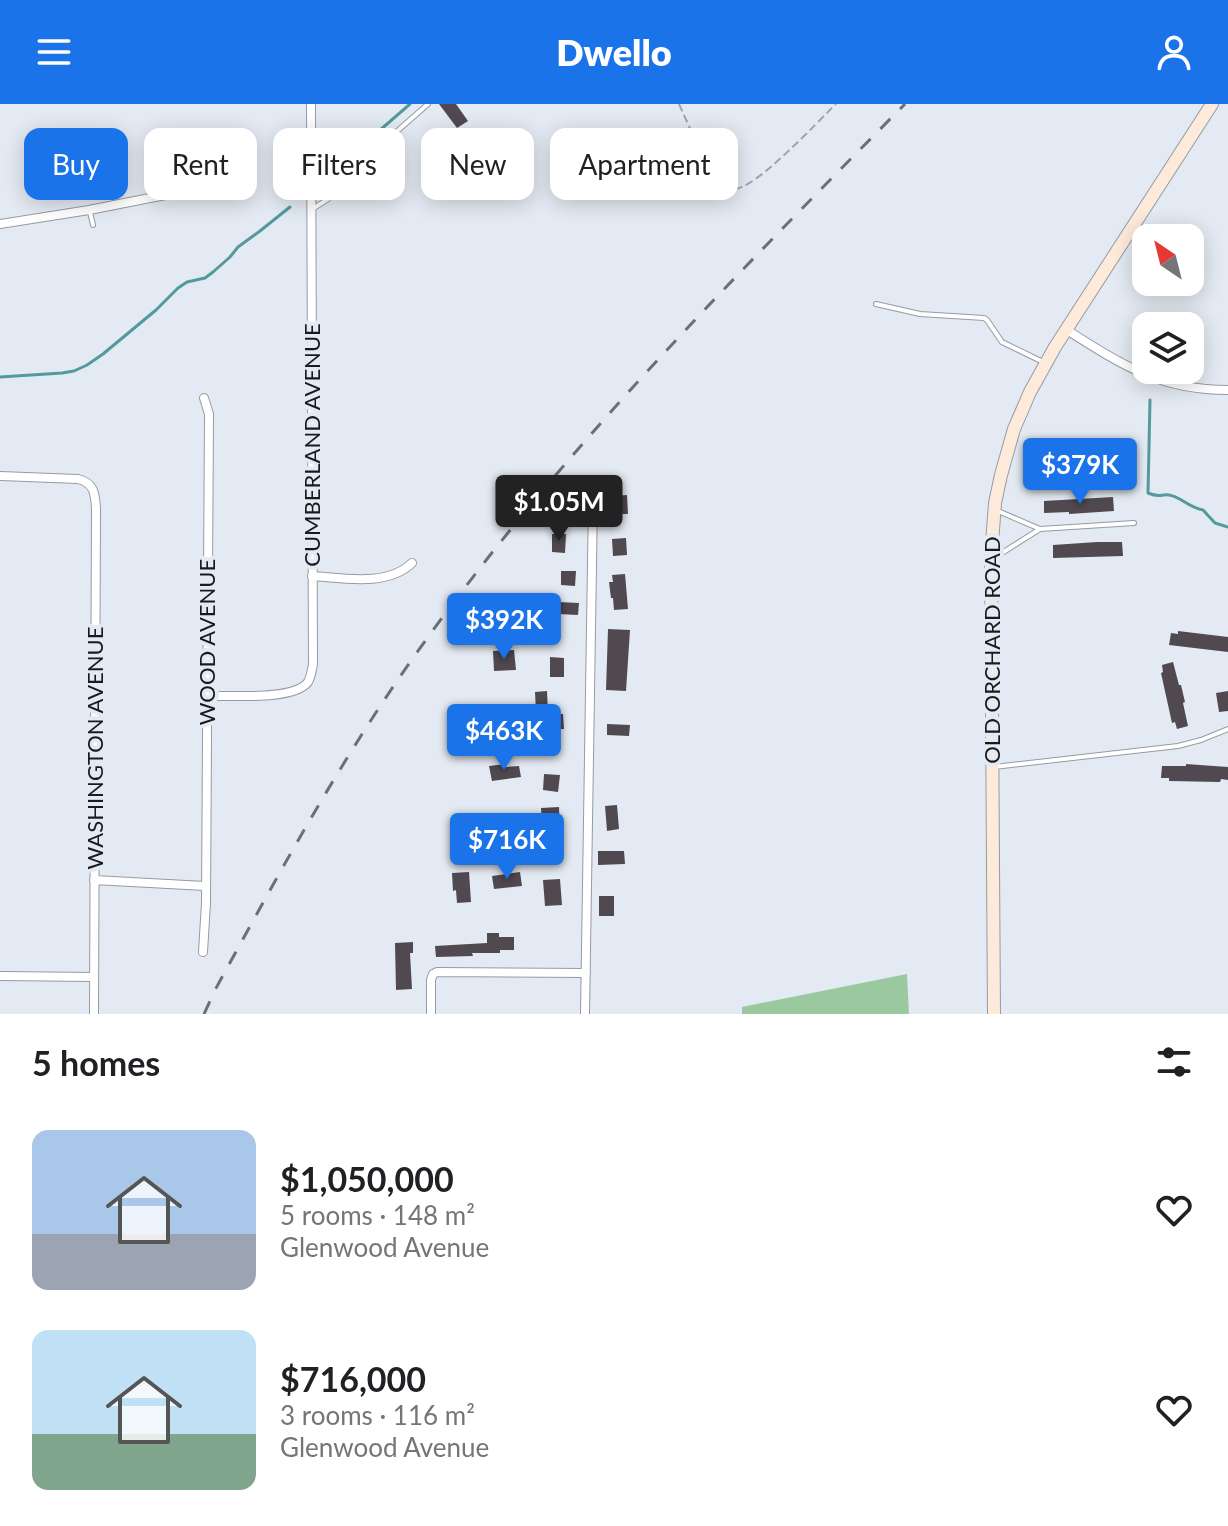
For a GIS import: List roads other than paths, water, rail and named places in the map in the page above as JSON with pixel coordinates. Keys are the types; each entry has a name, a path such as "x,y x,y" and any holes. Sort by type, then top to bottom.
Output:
{"street":[{"name":"CUMBERLAND AVENUE","path":"208,696 281,694 298,690 305,685 313,664 311,104"},
{"name":"OLD ORCHARD ROAD","path":"994,1014 991,557 994,511 1004,464 1014,429 1045,364 1212,104"},
{"path":"0,224 144,199"},
{"path":"1067,330 1109,357 1156,380 1210,390 1228,390"},
{"name":"WOOD AVENUE","path":"203,952 209,414 204,398"},
{"name":"WASHINGTON AVENUE","path":"0,476 78,479 89,483 93,489 96,508 94,1014"},
{"path":"585,1014 589,500"},
{"path":"312,576 380,577 401,572 412,563"},
{"path":"94,880 205,886"},
{"path":"431,1014 431,980 433,974 439,972 586,973"},
{"path":"0,976 94,977"}],"lane":[{"path":"311,209 328,199 428,104"},
{"path":"89,210 93,225"},
{"path":"876,304 920,314 984,318 1002,342 1045,364"},
{"path":"994,511 1040,529 1134,523"},
{"path":"991,557 1040,529"},
{"path":"991,767 1178,746 1228,729"}],"waterway":[{"path":"382,128 410,104"},
{"path":"0,377 62,373 87,365 156,310 178,288 187,282 205,278 238,247 290,207"},
{"path":"1150,400 1148,493 1177,497 1203,510 1215,523 1228,527"}],"railway":[{"path":"204,1014 334,780 413,658 468,583 647,371 905,104"}]}
